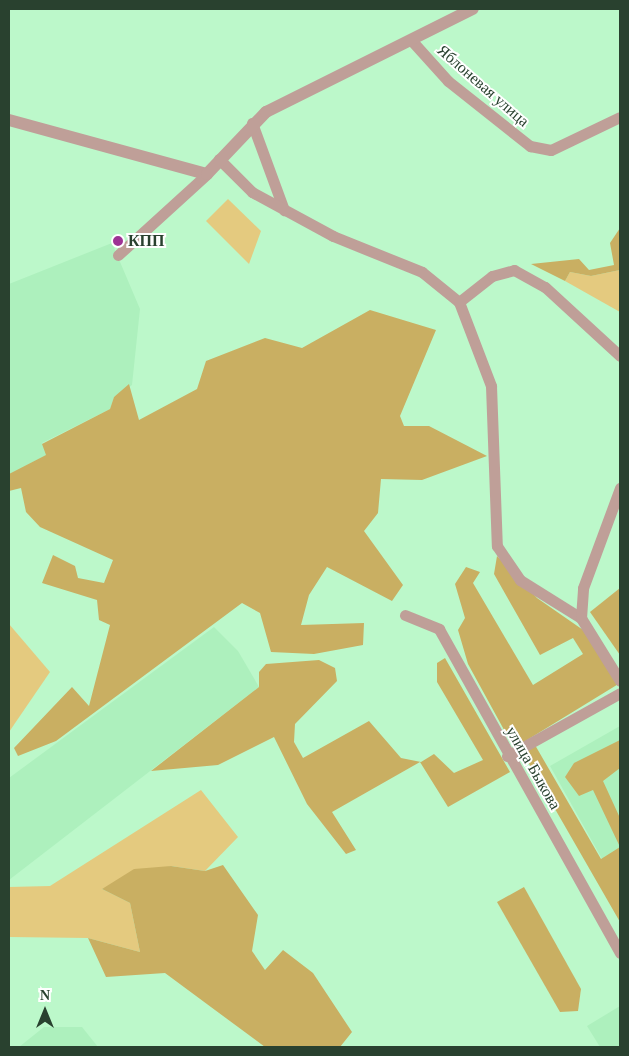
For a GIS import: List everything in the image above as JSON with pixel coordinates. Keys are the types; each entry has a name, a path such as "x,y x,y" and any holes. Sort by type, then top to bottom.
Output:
{"street":[{"path":"118,255 207,174 252,123 473,9"},
{"name":"Яблоневая улица","path":"412,41 448,81 530,146 551,150 620,117"},
{"path":"9,120 207,174"},
{"path":"252,123 284,210"},
{"path":"219,159 252,192 284,210 422,272 459,302 491,386 497,546 520,580 581,618 620,681"},
{"path":"459,302 492,276 514,270 545,286 620,356"},
{"path":"581,618 583,588 620,488"},
{"name":"улица Быкова","path":"405,615 439,629 507,756 620,953"},
{"path":"507,756 620,693"}],"shaded area":[{"path":"228,199 261,231 249,264 206,221"},
{"path":"620,228 620,270 591,276 570,272 565,281 531,264 579,259 589,270 614,265 610,243"},
{"path":"112,243 140,309 132,385 114,397 110,409 42,443 47,455 9,474 9,284"},
{"path":"620,270 620,312 565,281 570,272 591,276"},
{"path":"370,310 436,330 400,416 404,426 429,426 487,456 422,480 381,479 378,513 364,531 403,585 392,601 327,567 309,595 301,625 364,623 363,645 314,654 271,652 260,613 242,603 56,741 18,756 14,748 72,687 89,706 110,625 99,620 97,600 42,583 53,555 75,566 78,578 104,583 113,560 40,527 26,512 21,488 9,491 9,474 46,455 42,444 110,409 114,397 129,384 139,420 197,389 206,361 265,338 302,348"},
{"path":"497,556 537,598 586,632 620,683 514,748 468,664 458,630 465,618 455,584 466,567 480,572 473,583 533,685 583,654 573,638 540,655 494,574"},
{"path":"620,588 620,655 590,612"},
{"path":"9,624 50,672 9,732"},
{"path":"214,627 238,651 259,687 9,880 9,778"},
{"path":"445,658 510,772 448,807 420,762 332,812 356,850 346,854 307,804 274,737 218,765 151,771 259,687 259,672 266,664 319,660 335,668 337,681 295,724 294,742 303,758 369,721 401,758 421,762 434,754 454,773 483,760 437,682 437,663"},
{"path":"620,726 620,891 550,766"},
{"path":"620,740 620,768 603,781 620,818 620,847 593,790 579,796 565,777 574,763"},
{"path":"535,745 601,859 620,847 620,922 524,755"},
{"path":"201,790 238,837 205,871 171,866 102,889 130,903 140,952 88,938 9,937 9,887 50,886"},
{"path":"223,865 258,915 252,951 265,970 283,950 313,973 352,1032 340,1047 265,1047 165,973 106,977 88,938 140,952 130,903 102,889 134,869 171,866 205,871"},
{"path":"524,887 581,989 578,1011 560,1012 497,902"},
{"path":"620,1006 620,1047 600,1047 587,1026"},
{"path":"44,1027 82,1027 98,1047 19,1047"}],"place":[{"name":"КПП","path":"118,241"}]}
